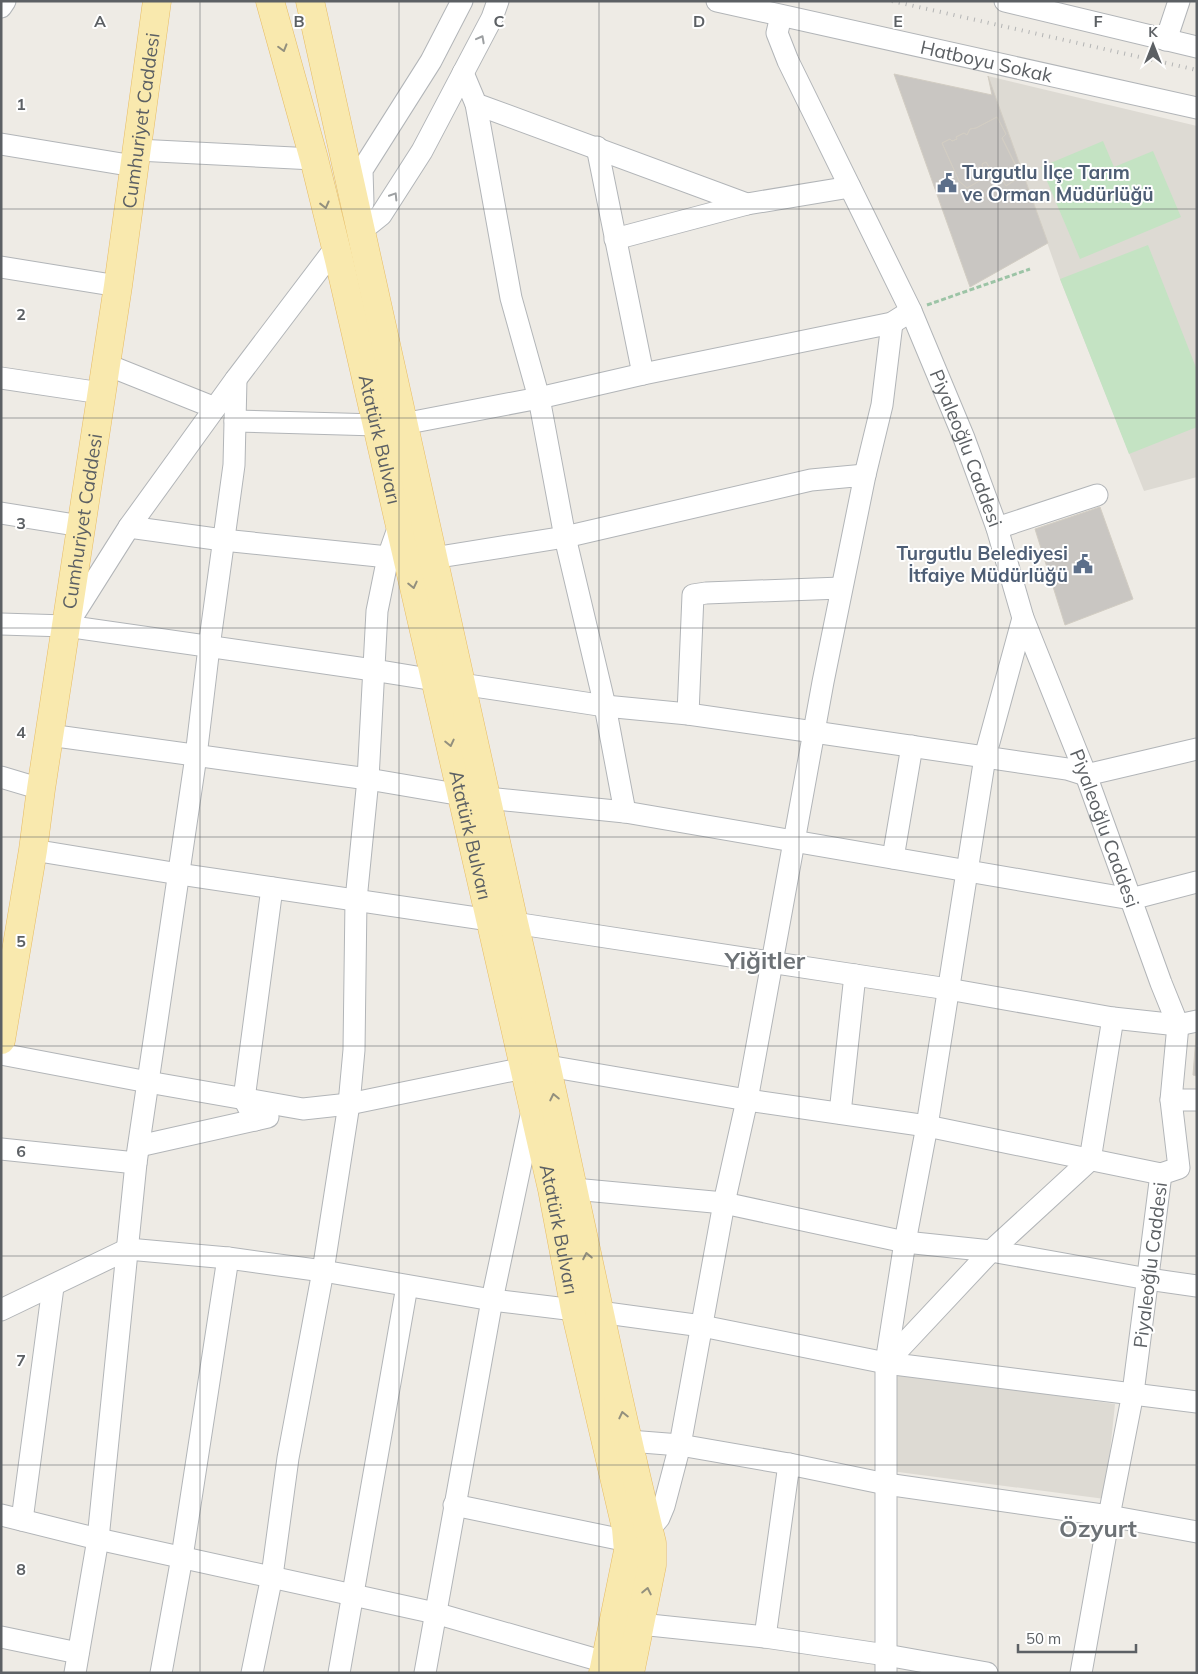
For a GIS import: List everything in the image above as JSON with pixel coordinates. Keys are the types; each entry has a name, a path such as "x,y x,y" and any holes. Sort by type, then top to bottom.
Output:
{"main road":[{"name":"Cumhuriyet Caddesi","path":"1,1040 9,940 33,850 118,286 158,1"},
{"name":"Atatürk Bulvarı","path":"270,1 314,159 336,247 400,523 448,682 536,1067 587,1311 638,1535 654,1554 630,1673"},
{"name":"Atatürk Bulvarı","path":"310,1 403,424 409,557"},
{"path":"377,424 403,424"},
{"name":"Atatürk Bulvarı","path":"536,1067 533,1106 563,1189"},
{"name":"Atatürk Bulvarı","path":"604,1667 628,1552 638,1535"}],"street":[{"path":"1,7 5,1"},
{"path":"361,231 362,170 431,61 462,1"},
{"path":"361,231 381,215 422,151 492,18 498,1"},
{"name":"Hatboyu Sokak","path":"717,1 1197,108"},
{"path":"1166,40 1179,1"},
{"path":"1013,2 1197,47"},
{"name":"Piyaleoğlu Caddesi","path":"781,16 777,33 788,61 911,311 964,438 996,528 1023,618 1086,776 1131,899 1187,1023 1171,1100 1179,1171 1148,1279 1134,1393 1109,1516 1081,1673"},
{"path":"463,73 476,104 510,298 539,398 566,536 604,706 625,812"},
{"path":"476,104 748,204"},
{"path":"1,144 136,158 314,159"},
{"path":"597,147 643,374"},
{"path":"615,239 748,204 850,187"},
{"path":"66,626 129,527 236,379 336,247"},
{"path":"1,267 118,286"},
{"path":"403,424 539,398 643,374 892,323 911,311"},
{"path":"454,1505 638,1535 659,1518 664,1506 680,1445 724,1203 747,1100 814,732 865,475 882,405 892,323"},
{"path":"105,364 215,408"},
{"path":"1,378 101,393"},
{"path":"1,1637 76,1663 98,1539 138,1155 196,756 234,465 236,379"},
{"path":"235,421 377,424"},
{"path":"129,527 223,540 409,557 566,536 811,480 865,475"},
{"path":"996,528 1098,495"},
{"path":"1,513 81,526"},
{"path":"252,1673 272,1576 288,1458 323,1272 348,1104 354,1050 356,900 368,779 377,611 409,557"},
{"path":"688,714 693,595 842,588"},
{"path":"886,1664 886,1363 905,1242 927,1126 985,757 1023,618"},
{"path":"1,624 66,626 373,670 604,706 688,714 912,746 1067,769 1086,776 1197,749"},
{"path":"50,735 368,779 474,796 625,812 1131,899 1197,882"},
{"path":"893,858 912,746"},
{"path":"1,777 41,789"},
{"path":"33,850 179,874 948,989 1112,1018 1187,1023"},
{"path":"255,1120 244,1099 272,888"},
{"path":"840,1113 855,975"},
{"path":"886,1363 990,1251 1090,1160 1112,1018"},
{"path":"1,1054 303,1109"},
{"path":"1,1149 138,1155 255,1120 303,1109 348,1104 536,1067 927,1126 1090,1160 1179,1171"},
{"path":"1171,1100 1197,1100"},
{"path":"425,1673 492,1300 533,1106"},
{"path":"563,1189 724,1203 905,1242 990,1251 1197,1286"},
{"path":"1,1310 128,1250 228,1258 492,1300 702,1326 886,1363 1197,1402"},
{"path":"161,1673 182,1557 228,1258"},
{"path":"339,1673 407,1286"},
{"path":"22,1520 53,1287"},
{"path":"617,1443 680,1445 789,1464 886,1484 1109,1516 1197,1532"},
{"path":"765,1636 789,1464"},
{"path":"1,1515 98,1539 435,1613 604,1667"},
{"path":"640,1624 765,1636 886,1664 987,1673"}],"path":[{"path":"911,311 1030,269"}],"shaded area":[{"path":"988,76 1197,126 1197,477 1144,491 1060,279"},
{"path":"891,1372 1115,1404 1105,1499 883,1470"}],"green space":[{"path":"1103,141 1114,167 1153,151 1181,217 1080,259 1041,167"},
{"path":"1148,245 1197,370 1197,427 1129,454 1060,279"}],"building":[{"name":"Turgutlu İlçe Tarım ve Orman Müdürlüğü","path":"894,74 992,95 988,76 1048,243 970,287","holes":["997,117 1006,134 1002,138 1021,176 1006,186 996,169 991,170 986,162 982,164 983,168 978,171 981,180 967,188 959,181 942,143 950,139 952,141 957,139 956,137 964,133 967,135 970,129 976,128"]},
{"path":"997,117 1006,134 1002,138 1021,176 1006,186 996,169 991,170 986,162 982,164 983,168 978,171 981,180 967,188 959,181 942,143 950,139 952,141 957,139 956,137 964,133 967,135 970,129 976,128"},
{"name":"Turgutlu Belediyesi İtfaiye Müdürlüğü","path":"1100,507 1133,599 1065,625 1035,529"},
{"path":"1197,1024 1197,1076 1193,1075"}],"railway":[{"path":"892,1 1197,70"}],"place":[{"name":"Turgutlu İlçe Tarım ve Orman Müdürlüğü","path":"947,183"},
{"name":"Turgutlu Belediyesi İtfaiye Müdürlüğü","path":"1083,564"}],"district":[{"name":"Yiğitler","path":"765,960"},
{"name":"Özyurt","path":"1098,1528"}]}
